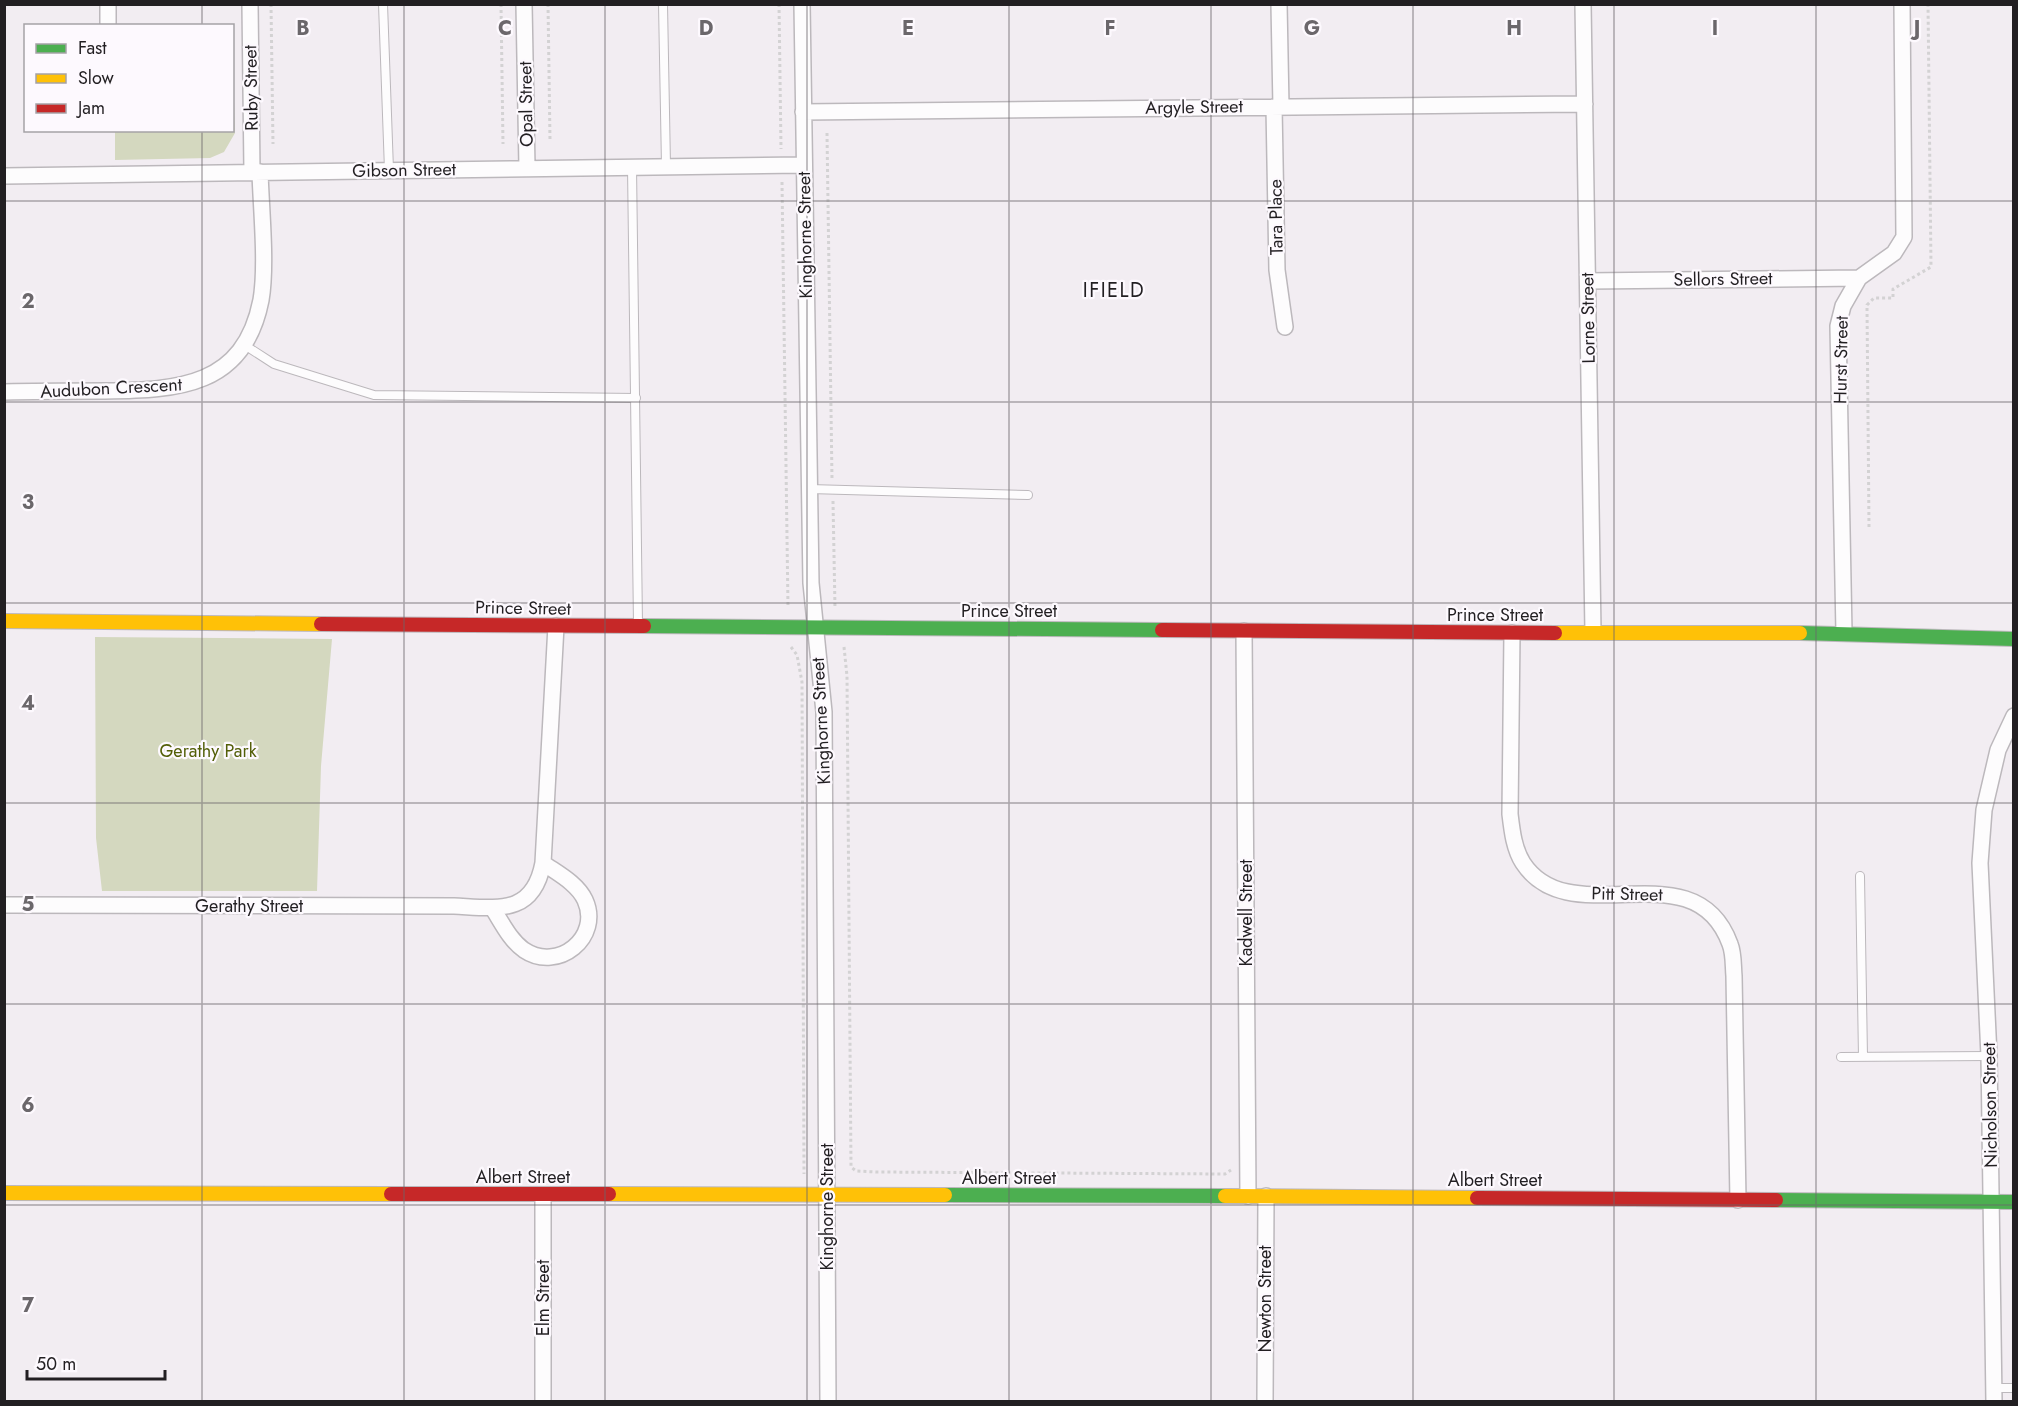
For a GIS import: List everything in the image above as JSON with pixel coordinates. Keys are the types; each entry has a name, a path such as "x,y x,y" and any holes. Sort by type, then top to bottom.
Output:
{"street":[{"path":"108,4 108,24"},
{"name":"Ruby Street","path":"250,4 256,172"},
{"name":"Opal Street","path":"524,4 527,168"},
{"name":"Kinghorne Street","path":"802,4 809,489 814,627 824,712 828,1401"},
{"name":"Tara Place","path":"1279,4 1277,270 1285,327"},
{"name":"Lorne Street","path":"1583,4 1593,632"},
{"name":"Hurst Street","path":"1844,633 1838,326 1843,306 1859,278 1894,253 1904,237 1902,4"},
{"name":"Argyle Street","path":"803,112 1585,104"},
{"name":"Gibson Street","path":"4,176 804,165"},
{"name":"Audubon Crescent","path":"4,392 176,388 206,378 232,359 243,344 258,313 261,297 256,172"},
{"name":"Sellors Street","path":"1588,281 1859,278"},
{"name":"Prince Street","path":"4,621 1512,633 1844,633 2013,639"},
{"name":"Gerathy Street","path":"4,905 454,906 493,909 511,906 527,897 535,889 543,863 556,626"},
{"name":"Kadwell Street","path":"1244,631 1248,1196"},
{"name":"Pitt Street","path":"1512,633 1510,814 1514,841 1523,863 1540,879 1563,892 1678,895 1702,906 1720,923 1731,946 1734,976 1738,1200"},
{"name":"Nicholson Street","path":"1994,1395 1989,1056 1980,863 1984,810 1998,750 2013,716"},
{"path":"493,909 507,932 524,950 544,958 555,957 573,949 586,932 588,909 579,891 543,863"},
{"name":"Albert Street","path":"4,1193 1266,1196 2013,1202"},
{"name":"Elm Street","path":"543,1195 543,1401"},
{"name":"Newton Street","path":"1265,1401 1266,1196"}],"lane":[{"path":"383,4 389,170"},
{"path":"663,4 666,166"},
{"path":"632,167 639,627"},
{"path":"243,344 274,364 374,395 636,398"},
{"path":"809,489 1028,495"},
{"path":"1860,876 1863,1057"},
{"path":"1841,1057 1989,1056"},
{"path":"1994,1395 2013,1388"}],"path":[{"path":"271,4 273,144"},
{"path":"501,4 503,144"},
{"path":"548,4 550,140"},
{"path":"779,4 781,149"},
{"path":"827,133 835,610"},
{"path":"782,180 788,607"},
{"path":"789,643 798,655 802,682 804,1174"},
{"path":"844,646 847,676 851,1167 856,1171 876,1172 1225,1174 1232,1170 1233,1162"}],"green space":[{"path":"234,102 235,133 224,152 210,158 115,160 115,132 234,132"},
{"name":"Gerathy Park","path":"95,637 332,639 321,766 317,891 102,891 96,838"}],"traffic: fast":[{"path":"644,626 1162,630"},
{"path":"1800,633 2014,639"},
{"path":"945,1195 1225,1196"},
{"path":"1776,1200 2014,1202"}],"traffic: slow":[{"path":"4,621 321,624"},
{"path":"1555,633 1800,633"},
{"path":"4,1193 391,1194"},
{"path":"609,1194 945,1195"},
{"path":"1225,1196 1477,1198"}],"traffic: jam":[{"path":"321,624 644,626"},
{"path":"1162,630 1555,633"},
{"path":"391,1194 609,1194"},
{"path":"1477,1198 1776,1200"}],"district":[{"name":"IFIELD","path":"1114,290"}]}
